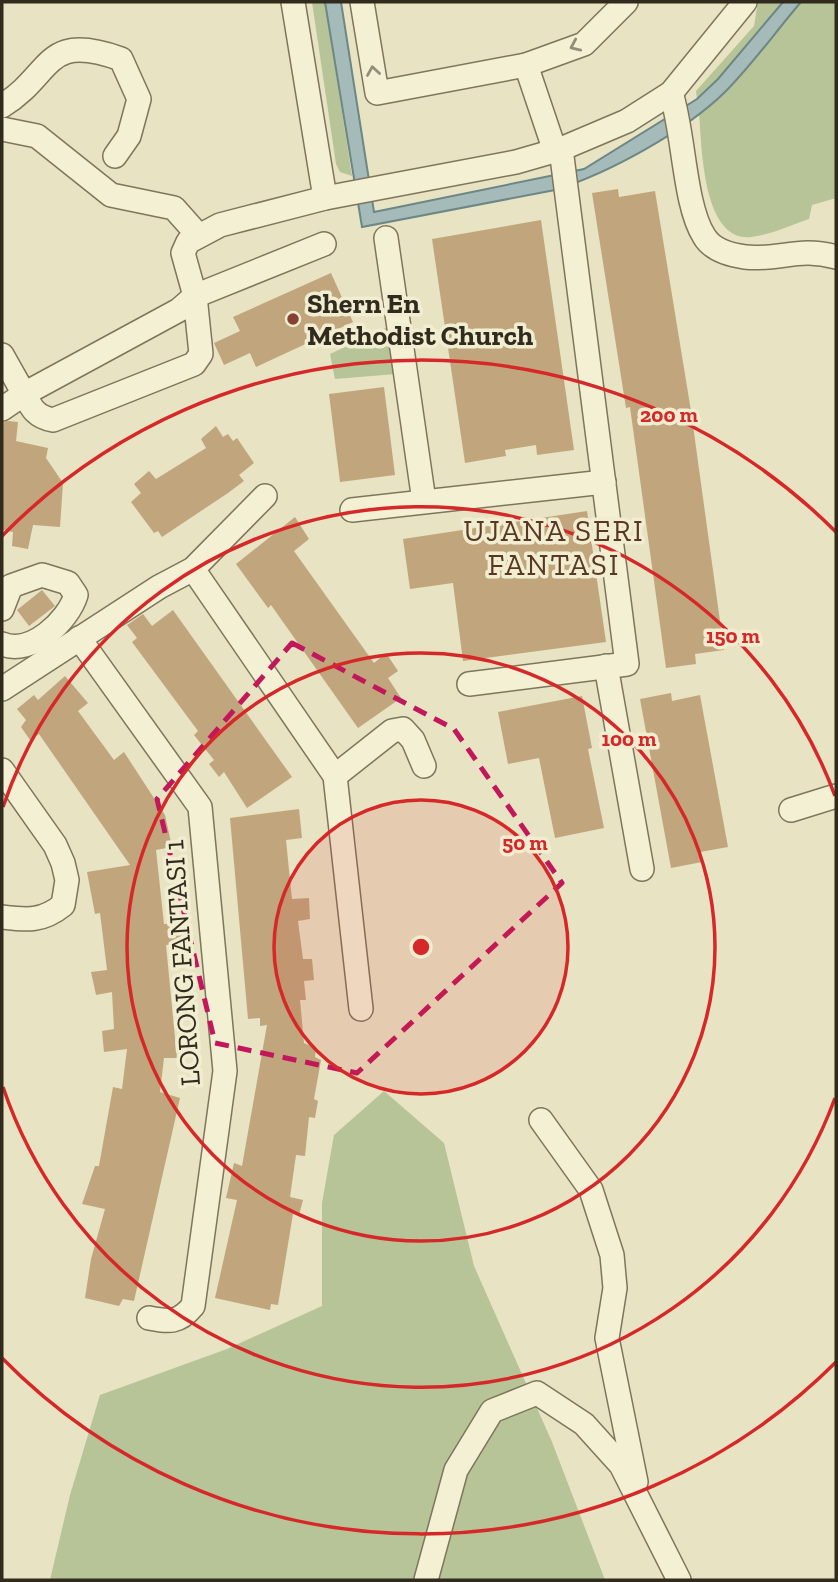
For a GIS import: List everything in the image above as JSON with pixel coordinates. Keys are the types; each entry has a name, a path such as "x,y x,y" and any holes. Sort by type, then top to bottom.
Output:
{"street":[{"path":"293,2 325,198"},
{"path":"362,2 376,93 526,65 584,44 626,2"},
{"path":"2,355 34,412 42,418 53,420 194,364 201,354 195,296 183,253 188,242 198,235 231,222 362,190 516,162 561,157 627,121 673,101 745,2"},
{"path":"2,106 54,55 93,49 121,59 139,99 129,136 115,156"},
{"path":"526,65 561,157 568,194 604,482 616,665 642,869"},
{"path":"673,101 694,208 703,235 712,246 729,254 749,258 814,250 836,257"},
{"path":"2,129 37,136 111,195 174,208 198,235"},
{"path":"386,238 424,501"},
{"path":"2,409 24,394 179,310 195,296 324,244"},
{"path":"352,510 604,482"},
{"path":"2,645 40,651 79,638 193,569 265,496"},
{"path":"193,569 335,776 361,1009"},
{"path":"2,609 11,586 42,575 68,583 76,595 72,606 40,651 2,689"},
{"name":"LORONG FANTASI 1","path":"79,638 200,807 225,1071 193,1306 184,1317 172,1323 149,1318"},
{"path":"469,684 616,665"},
{"path":"335,776 392,731 403,729 413,740 424,766"},
{"path":"2,770 55,845 67,880 63,905 50,916 31,921 2,916"},
{"path":"792,810 836,796"},
{"path":"541,1120 591,1190 612,1255 615,1288 607,1338 640,1502"},
{"path":"426,1580 456,1470 492,1411 537,1393 584,1424 621,1465 679,1580"}],"highlighted area":[{"path":"292,643 454,729 562,883 357,1073 215,1043 157,799"}],"green space":[{"path":"312,2 325,2 352,176 340,172 336,164"},
{"path":"758,2 783,2 718,79 697,99 696,91 754,26"},
{"path":"801,2 836,2 836,198 812,205 809,219 780,230 751,237 735,234 723,224 714,209 708,189 699,113 725,92"},
{"path":"390,326 396,374 335,379 330,354"},
{"path":"384,1091 444,1143 474,1266 552,1442 605,1580 50,1580 70,1495 100,1395 227,1349 322,1306 322,1203 334,1135"}],"water":[{"path":"325,2 341,2 374,212 584,169 697,99 718,79 783,2 801,2 725,92 689,122 622,162 555,190 362,227"}],"building":[{"path":"618,189 619,197 655,191 691,411 724,650 695,654 696,664 666,668 630,407 626,408 592,193"},
{"path":"541,220 574,450 537,455 536,445 505,450 506,456 465,463 432,239"},
{"name":"Shern En Methodist Church","path":"331,273 353,322 256,367 250,353 224,365 214,343 240,331 233,317"},
{"path":"384,387 395,475 340,482 329,394"},
{"path":"18,422 16,441 48,448 46,458 63,483 60,527 33,525 28,549 12,546 13,532 2,530 2,423"},
{"path":"216,426 223,437 228,434 233,441 237,438 254,463 239,475 244,481 162,537 158,531 154,533 131,502 141,493 134,484 149,471 156,479 206,448 201,439"},
{"path":"587,511 606,642 463,661 453,583 410,589 403,539"},
{"path":"295,517 309,539 294,551 374,663 386,653 398,671 388,678 401,698 358,728 271,605 268,608 236,564"},
{"path":"42,590 55,606 29,626 17,610"},
{"path":"173,610 292,777 247,808 224,772 219,777 209,764 214,760 194,735 198,731 132,642 137,638 127,625 143,614 152,626"},
{"path":"65,676 88,703 78,711 114,760 124,752 165,815 172,847 156,850 164,924 180,923 183,944 166,945 177,1058 164,1058 160,1092 180,1098 134,1301 123,1299 119,1306 85,1298 91,1259 105,1209 82,1204 95,1166 99,1166 113,1087 122,1089 127,1049 104,1052 102,1031 114,1029 112,992 96,995 91,972 107,970 100,913 95,914 87,872 130,865 39,734 30,740 21,727 26,720 17,709 34,695 38,700"},
{"path":"671,693 672,701 700,695 728,847 700,852 702,862 671,868 640,699"},
{"path":"582,696 592,748 588,749 604,828 555,838 539,758 508,764 498,712"},
{"path":"299,809 302,838 286,840 292,899 309,898 310,919 298,921 303,959 312,959 314,980 304,981 306,1000 300,1000 304,1043 316,1048 315,1057 321,1060 314,1099 318,1101 315,1118 309,1117 305,1156 296,1155 290,1197 303,1200 299,1215 293,1214 278,1305 271,1304 270,1310 215,1298 237,1200 226,1198 234,1163 242,1166 267,1025 260,1026 260,1018 248,1019 230,818"}],"place":[{"name":"Shern En Methodist Church","path":"293,319"}],"district":[{"name":"UJANA SERI FANTASI","path":"554,548"}]}
